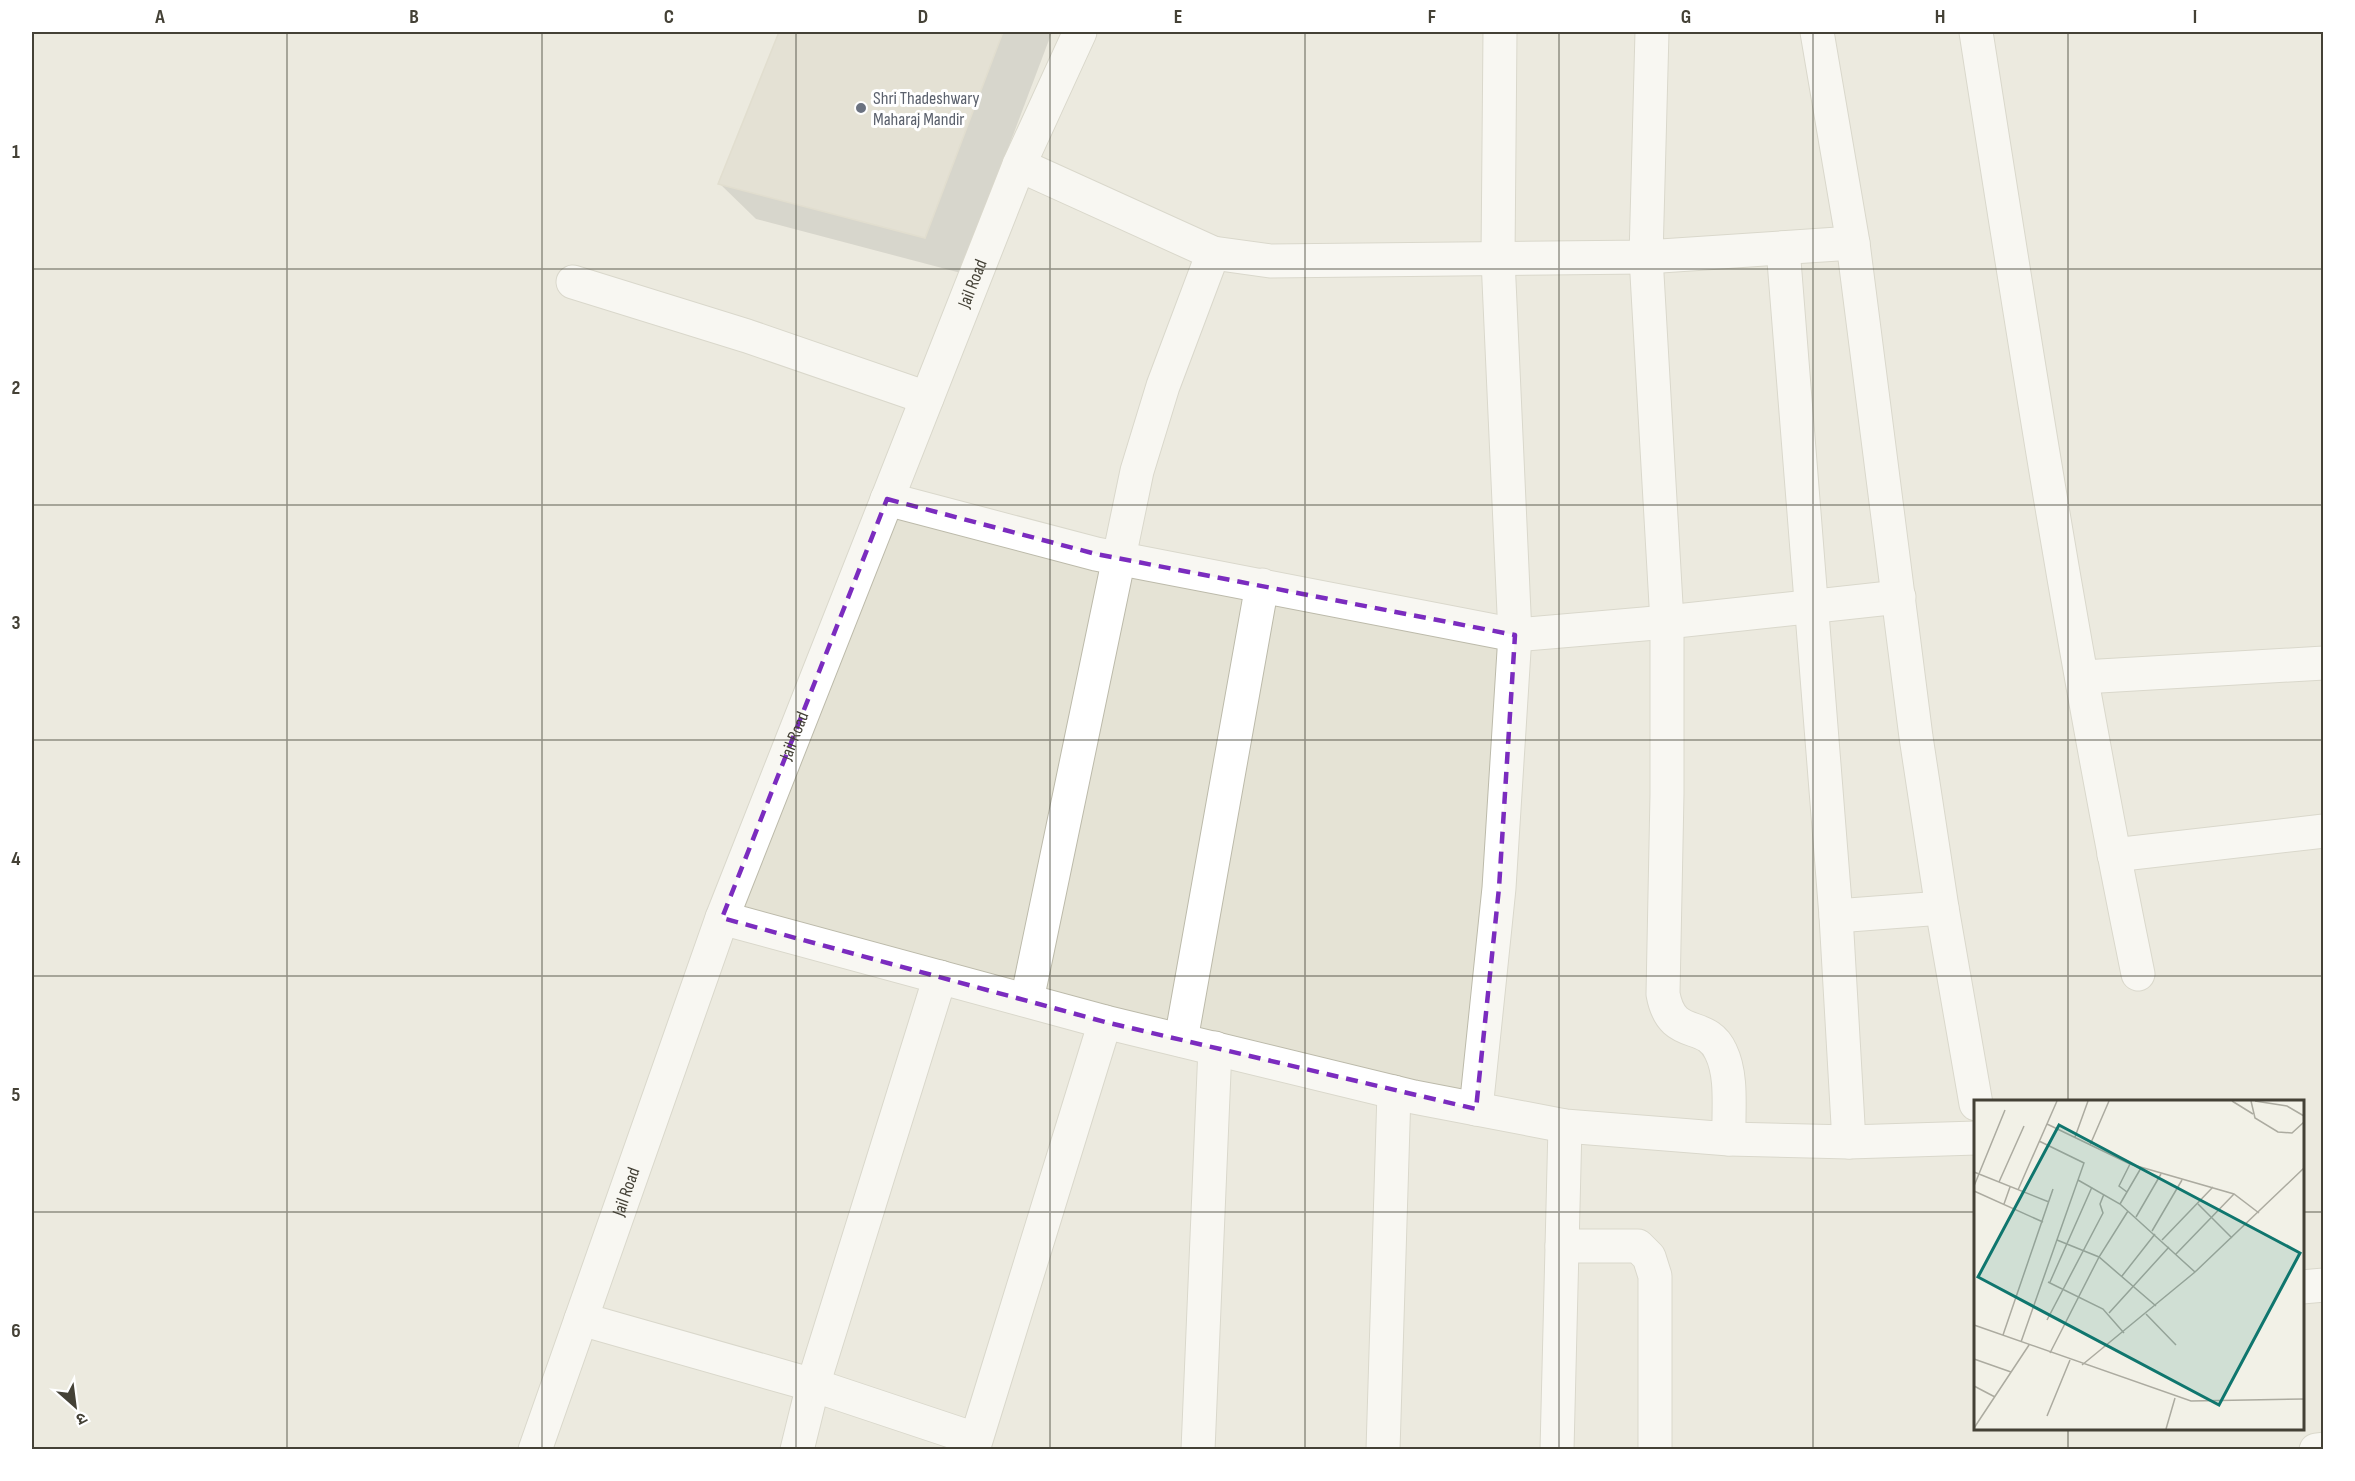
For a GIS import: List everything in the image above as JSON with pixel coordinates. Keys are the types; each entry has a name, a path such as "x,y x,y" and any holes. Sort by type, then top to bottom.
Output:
{"street":[{"name":"Jail Road","path":"535,1449 722,918 1019,165 1080,32"},
{"path":"1476,1109 1499,888 1515,635 1498,259 1500,32"},
{"path":"1652,32 1646,257 1667,622 1667,794 1663,994 1671,1017 1682,1026 1710,1036 1721,1050 1727,1069 1729,1139"},
{"path":"1816,32 1853,243 1916,737 1942,908 1975,1100"},
{"path":"1976,32 2022,327 2114,855 2138,974"},
{"path":"1019,165 1214,253 1270,261 1646,257 1853,243"},
{"path":"1783,248 1836,916 1849,1142"},
{"path":"1028,1000 1137,471 1163,386 1214,253"},
{"path":"573,282 747,336 927,398"},
{"path":"887,499 1118,558 1515,635 1667,622 1899,597"},
{"path":"1180,1040 1262,585"},
{"path":"2083,677 2324,663"},
{"path":"2114,855 2324,831"},
{"path":"1836,916 1942,908"},
{"path":"722,918 1105,1022 1394,1092 1565,1126 1729,1139 1849,1142 1974,1138"},
{"path":"797,1449 813,1385 940,977"},
{"path":"581,1319 813,1385 974,1444 1105,1022"},
{"path":"1198,1449 1215,1048"},
{"path":"1383,1449 1394,1092"},
{"path":"1557,1449 1565,1126"},
{"path":"1562,1246 1638,1246 1649,1257 1655,1276 1655,1449"},
{"path":"2304,1287 2324,1286"},
{"path":"2316,1449 2324,1449"}],"highlighted area":[{"path":"887,499 1096,554 1515,635 1499,888 1476,1109 1105,1022 722,918"}],"shaded area":[{"path":"32,32 2323,32 2323,1449 32,1449"}],"building":[{"name":"Shri Thadeshwary Maharaj Mandir","path":"779,32 1003,32 925,238 718,184"}],"place":[{"name":"Shri Thadeshwary Maharaj Mandir","path":"861,108"}]}
